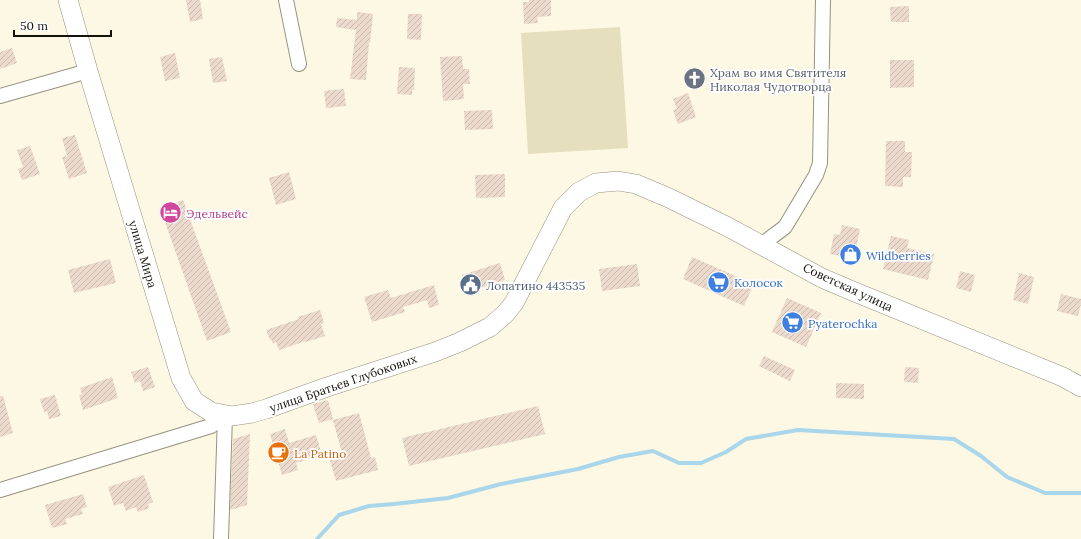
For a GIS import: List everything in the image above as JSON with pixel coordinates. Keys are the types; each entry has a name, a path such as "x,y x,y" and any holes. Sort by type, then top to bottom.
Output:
{"street":[{"name":"улица Мира","path":"68,0 181,378 194,401 211,412 226,416"},
{"path":"286,0 299,64"},
{"path":"761,245 785,227 816,175 820,163 823,0"},
{"path":"0,96 88,71"},
{"name":"Советская улица","path":"618,181 636,184 669,198 728,227 822,278 1063,378 1081,387"},
{"name":"улица Братьев Глубоковых","path":"0,490 211,426 226,416 266,409 327,387 435,352 477,334 490,327 505,314 514,303 563,208 579,192 596,183 618,181"},
{"path":"221,539 226,416"}],"shaded area":[{"path":"620,27 628,148 528,154 521,33"}],"building":[{"path":"186,0 200,0 203,19 190,22"},
{"path":"529,0 551,0 551,16 537,17 538,23 524,24 523,2 529,2"},
{"path":"909,6 909,22 891,22 890,7"},
{"path":"357,12 373,14 366,80 350,79 356,30 336,27 337,18 357,20"},
{"path":"408,14 422,14 421,40 407,39"},
{"path":"12,48 17,63 0,69 0,52"},
{"path":"175,53 180,78 165,81 160,57"},
{"path":"462,56 463,69 469,69 470,84 463,84 464,99 443,101 440,57"},
{"path":"222,57 227,81 213,83 209,59"},
{"path":"890,60 914,60 914,87 890,88"},
{"path":"399,67 415,68 414,90 412,90 412,95 397,94"},
{"path":"344,89 346,106 326,108 324,91"},
{"path":"688,93 696,117 678,124 673,110 677,109 673,99"},
{"path":"492,110 493,129 465,130 464,111"},
{"path":"75,135 87,173 69,179 62,157 67,156 62,138"},
{"path":"886,141 905,141 905,152 912,152 911,177 903,177 903,187 885,186"},
{"path":"30,146 40,174 22,180 18,169 23,167 17,150"},
{"path":"289,172 296,199 276,205 269,178"},
{"path":"505,174 505,197 476,198 475,175"},
{"path":"183,200 231,332 207,341 160,208"},
{"path":"842,225 860,229 854,259 830,254 834,234 840,235"},
{"path":"891,236 909,240 907,248 934,254 928,280 883,269"},
{"path":"692,257 754,284 744,306 683,279"},
{"path":"110,259 116,283 74,293 68,270"},
{"path":"500,263 505,280 468,292 462,275"},
{"path":"637,264 640,286 602,291 599,269"},
{"path":"960,271 975,275 971,292 956,288"},
{"path":"1019,273 1034,277 1028,304 1013,300"},
{"path":"434,285 439,305 429,308 427,300 403,307 405,312 372,322 364,297 388,290 391,298"},
{"path":"1061,294 1081,299 1078,316 1057,311"},
{"path":"787,298 821,313 806,347 772,332"},
{"path":"320,310 324,323 321,324 325,336 279,350 276,342 273,344 271,339 270,340 266,330"},
{"path":"764,356 795,370 790,381 759,366"},
{"path":"148,367 155,387 143,391 140,381 135,383 131,372"},
{"path":"905,367 919,368 918,383 904,382"},
{"path":"112,377 118,398 83,410 79,395 82,394 80,388"},
{"path":"836,383 864,384 864,399 836,398"},
{"path":"55,395 61,416 49,419 47,411 44,412 40,399"},
{"path":"0,396 3,396 13,433 0,437"},
{"path":"328,400 333,419 319,423 313,404"},
{"path":"538,406 545,434 409,466 402,438"},
{"path":"359,413 371,458 375,457 378,470 336,481 329,457 342,453 333,420"},
{"path":"285,429 289,443 316,435 322,455 296,463 298,470 282,475 270,434"},
{"path":"250,434 247,505 230,510 233,439"},
{"path":"144,475 153,502 148,504 149,508 138,512 136,507 126,511 123,503 114,506 108,487"},
{"path":"83,494 87,507 81,509 83,514 65,519 67,524 52,528 45,505"}],"waterway":[{"path":"317,539 339,515 369,506 448,498 501,484 578,469 619,457 653,451 679,463 701,463 726,452 746,439 798,430 954,439 981,456 1007,477 1045,493 1081,493"}],"place":[{"name":"Храм во имя Святителя Николая Чудотворца","path":"695,79"},
{"name":"Эдельвейс","path":"171,213"},
{"name":"Wildberries","path":"851,255"},
{"name":"Колосок","path":"719,282"},
{"name":"Лопатино 443535","path":"470,285"},
{"name":"Pyaterochka","path":"792,323"},
{"name":"La Patino","path":"279,453"}]}
